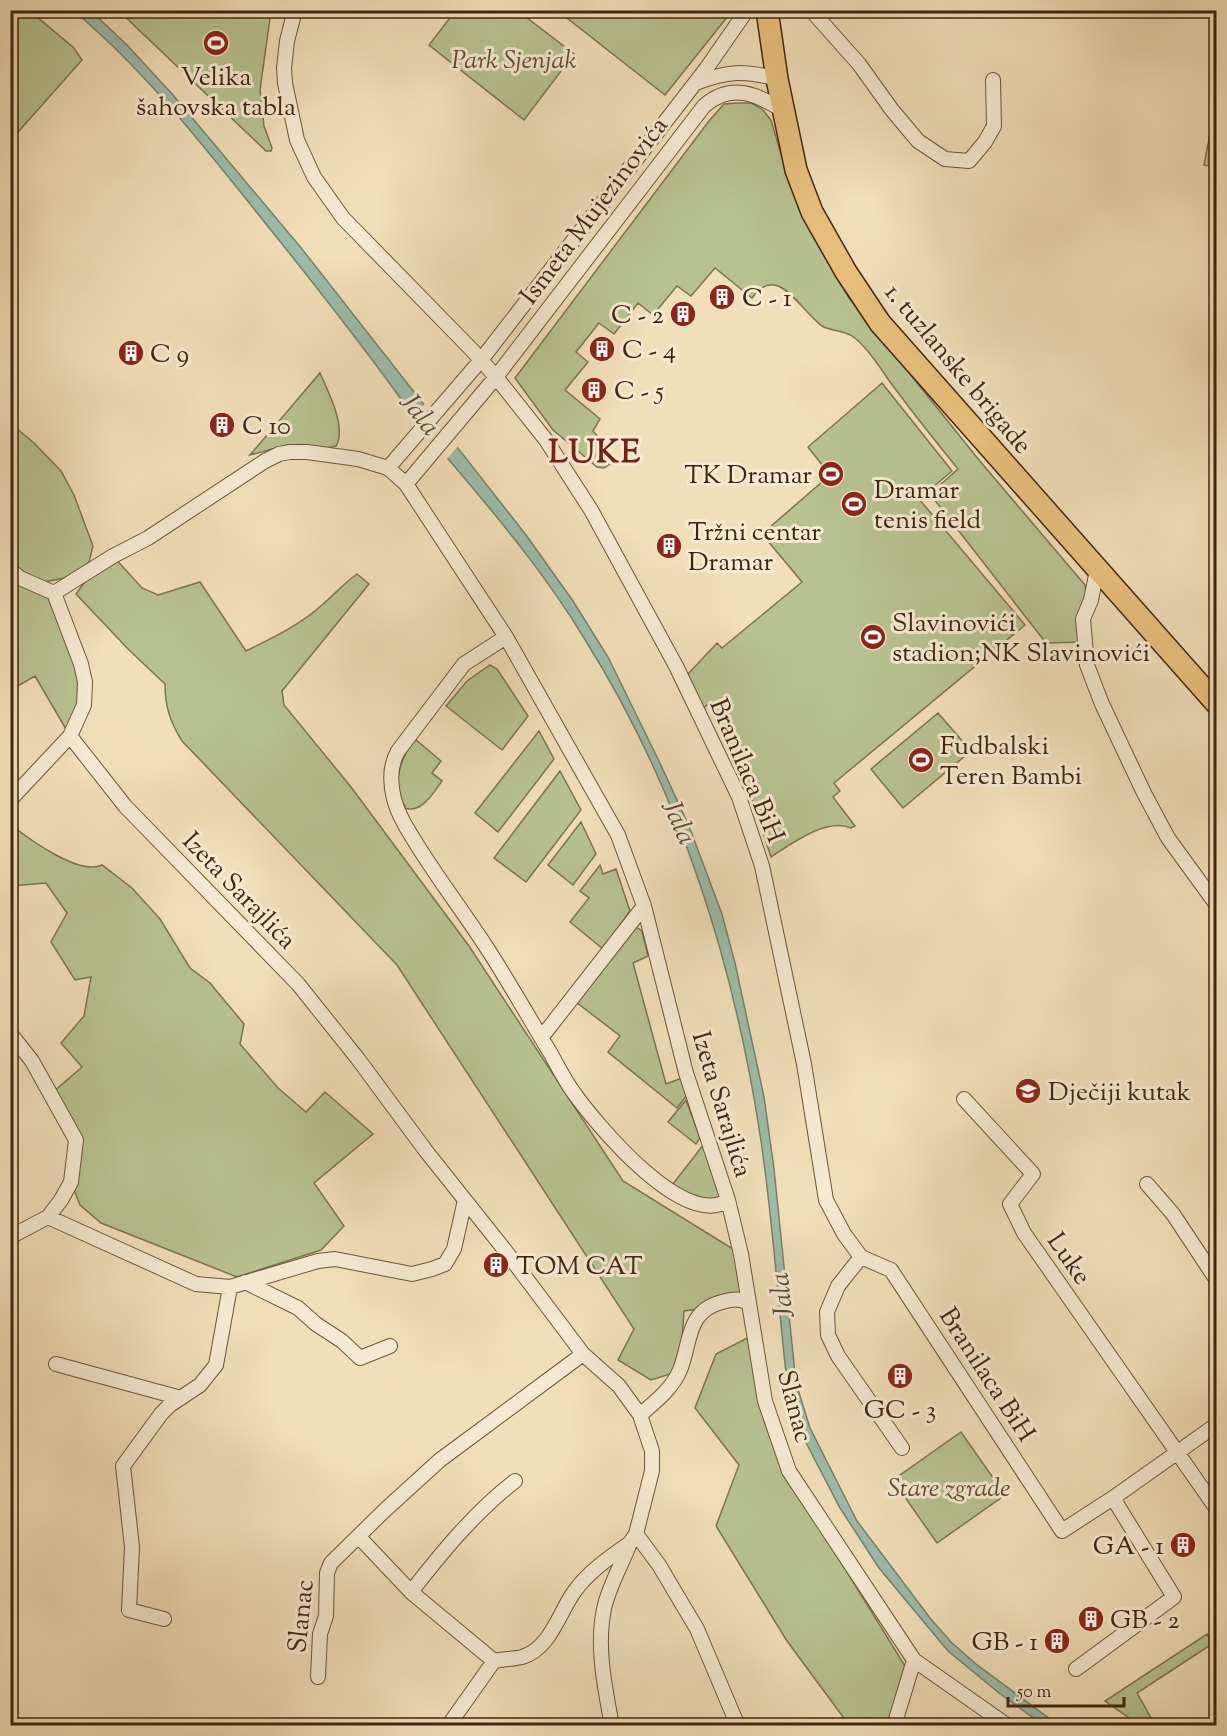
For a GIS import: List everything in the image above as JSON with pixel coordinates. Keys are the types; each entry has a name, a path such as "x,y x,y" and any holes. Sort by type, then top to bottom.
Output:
{"main road":[{"name":"1. tuzlanske brigade","path":"767,10 777,79 796,171 812,212 846,272 880,323 1216,703"}],"street":[{"path":"295,10 287,41 285,83 297,140 314,177 343,218 481,360"},
{"name":"Ismeta Mujezinovića","path":"388,468 481,360 696,83 747,10"},
{"path":"811,10 859,64 918,141 945,159 969,160 985,142 994,126 993,80"},
{"path":"696,83 720,74 734,72 755,73 777,79"},
{"name":"Ismeta Mujezinovića","path":"406,484 496,377 713,97 731,92 756,95 784,111"},
{"name":"Branilaca BiH","path":"481,360 546,440 591,510 675,666 739,797 764,878 804,1064 826,1200 844,1234 861,1257 891,1270 1062,1531 1113,1498"},
{"name":"Izeta Sarajlića","path":"54,593 113,556 148,538 265,460 279,454 307,452 358,459 388,468 406,484 506,637 618,835 644,906 686,1073 728,1200 722,1204 697,1204 677,1196 654,1180 630,1158 573,1093 484,944 424,856 400,815 392,790 392,764 405,740 464,664 506,637"},
{"path":"10,570 20,578 54,593 81,664 85,682 84,705 70,736 10,800"},
{"path":"1097,570 1091,600 1083,619 1087,665 1102,704 1144,794 1168,838 1216,904"},
{"name":"Izeta Sarajlića","path":"70,736 125,806 298,984 583,1354"},
{"path":"541,1038 644,906"},
{"path":"10,1033 32,1061 76,1140 71,1182 48,1217 10,1237"},
{"name":"Luke","path":"964,1100 1034,1174 1010,1204 1024,1233 1177,1452"},
{"path":"1148,1184 1173,1214 1216,1279"},
{"path":"48,1217 143,1262 196,1284 230,1287 318,1261 335,1259 412,1274 432,1269 445,1264 454,1249 465,1200"},
{"name":"Slanac","path":"728,1200 741,1254 765,1401 789,1471 914,1660 1008,1725"},
{"path":"861,1257 838,1287 827,1311 828,1335 838,1356 902,1448"},
{"path":"245,1282 298,1308 316,1324 342,1341 360,1358 390,1346"},
{"path":"164,1618 129,1610 132,1547 123,1466 161,1414 200,1385 216,1365 230,1287"},
{"path":"640,1415 665,1394 680,1371 692,1325 702,1313 718,1303 740,1298 749,1303"},
{"path":"583,1354 619,1386 640,1415 652,1452 652,1471 633,1539 604,1608 601,1638 612,1725"},
{"name":"Slanac","path":"318,1677 320,1634 326,1616 327,1573 331,1563 440,1460 583,1354"},
{"path":"56,1364 181,1398"},
{"path":"1076,1669 1174,1597 1113,1498 1216,1425"},
{"path":"1177,1452 1216,1508"},
{"path":"411,1592 460,1532 494,1498 515,1481"},
{"path":"359,1537 411,1592 494,1660 524,1657 539,1647 558,1623 574,1592 586,1578 633,1539"},
{"path":"633,1539 660,1565 697,1629 738,1725"},
{"path":"448,1725 494,1660"},
{"path":"897,1723 914,1660"}],"green space":[{"path":"11,10 30,11 74,48 82,60 11,140"},
{"name":"Park Sjenjak","path":"456,10 518,11 574,54 524,120 429,45"},
{"path":"119,11 271,11 260,90 264,126 271,151 266,151"},
{"path":"558,11 732,11 665,95"},
{"path":"1216,102 1216,167 1204,165"},
{"path":"751,103 762,109 771,120 785,168 808,226 849,298 979,460 1085,585 1088,608 1083,642 1046,643 930,494 958,469 858,340 848,334 822,326 780,287 771,285 762,288 752,298 715,268 691,296 677,286 653,315 638,303 614,334 599,323 576,352 588,362 565,390 600,419 593,431 609,454 610,464 604,468 597,467 553,430 515,378 709,121 724,104"},
{"path":"320,373 338,420 339,438 336,446 327,448 287,445 250,455"},
{"path":"882,383 952,471 919,499 1025,625 834,783 840,791 833,797 855,826 851,828 831,826 820,829 771,857 747,784 708,704 701,711 688,681 688,674 717,643 722,648 802,582 762,534 830,475 808,447"},
{"path":"10,423 34,443 61,471 74,495 93,546 89,562 70,577 44,582 54,593 85,682 70,736 35,676 11,690"},
{"path":"113,556 142,588 158,595 200,582 246,651 286,631 304,619 357,574 369,584 282,691 284,705 351,787 469,946 623,1181 741,1254 749,1303 684,1311 680,1371 651,1380 618,1360 634,1329 397,965 182,741 169,714 165,684 76,594 84,583"},
{"path":"490,665 497,669 528,716 502,750 446,706 467,681"},
{"name":"Fudbalski Teren Bambi","path":"938,713 971,751 903,808 871,769"},
{"path":"539,731 554,759 498,832 475,813"},
{"path":"415,739 441,761 432,773 442,781 422,805 410,809 404,808 398,790 398,781 405,754"},
{"path":"560,771 581,810 526,882 494,858"},
{"path":"581,822 596,854 573,885 548,865"},
{"path":"10,824 41,846 68,861 92,867 102,865 132,888 160,919 190,968 210,983 244,1024 240,1044 278,1088 306,1112 325,1092 373,1134 314,1183 344,1226 321,1250 237,1277 101,1223 80,1205 71,1182 76,1140 51,1094 82,1067 61,1043 84,1016 91,977 75,980 51,942 67,913 46,883 11,886"},
{"path":"600,865 603,874 616,869 630,911 603,949 570,922 589,898 580,891"},
{"path":"636,927 642,931 648,956 633,963 666,1084 682,1078 687,1095 677,1108 608,1052 620,1036 576,1002"},
{"path":"686,1100 700,1138 696,1144 668,1122"},
{"path":"704,1144 724,1198 718,1203 669,1189"},
{"path":"753,1335 792,1483 910,1674 894,1725 849,1725 787,1641 716,1526 739,1465 695,1408 716,1354"},
{"name":"Stare zgrade","path":"961,1432 1005,1495 937,1543 893,1480"},
{"path":"1207,1634 1212,1644 1137,1693 1155,1725 1139,1725 1105,1701"}],"water":[{"name":"Jala","path":"74,11 91,11 126,44 173,95 302,249 526,535 573,601 608,657 689,826 722,914 735,963 764,1097 774,1169 796,1383 810,1428 857,1521 930,1618 951,1642 976,1664 1058,1725 1043,1725 948,1651 879,1568 840,1508 801,1433 789,1394 786,1373 764,1158 748,1064 733,1000 716,936 673,813 647,753 617,694 570,615 539,571 452,463 421,429 304,271 177,115 128,61"}],"pier":[{"path":"426,402 459,445 446,460 411,419"}],"place":[{"name":"Velika šahovska tabla","path":"216,43"},
{"name":"C - 1","path":"722,297"},
{"name":"C - 2","path":"683,314"},
{"name":"C - 4","path":"602,349"},
{"name":"C 9","path":"131,353"},
{"name":"C - 5","path":"594,390"},
{"name":"C 10","path":"222,425"},
{"name":"TK Dramar","path":"831,474"},
{"name":"Dramar tenis field","path":"854,504"},
{"name":"Tržni centar Dramar","path":"669,546"},
{"name":"Slavinovići stadion;NK Slavinovići","path":"873,637"},
{"name":"Fudbalski Teren Bambi","path":"921,760"},
{"name":"Dječiji kutak","path":"1028,1091"},
{"name":"TOM CAT","path":"496,1265"},
{"name":"GC - 3","path":"900,1376"},
{"name":"GA - 1","path":"1183,1545"},
{"name":"GB - 2","path":"1091,1619"},
{"name":"GB - 1","path":"1057,1641"}],"district":[{"name":"LUKE","path":"595,451"}]}
